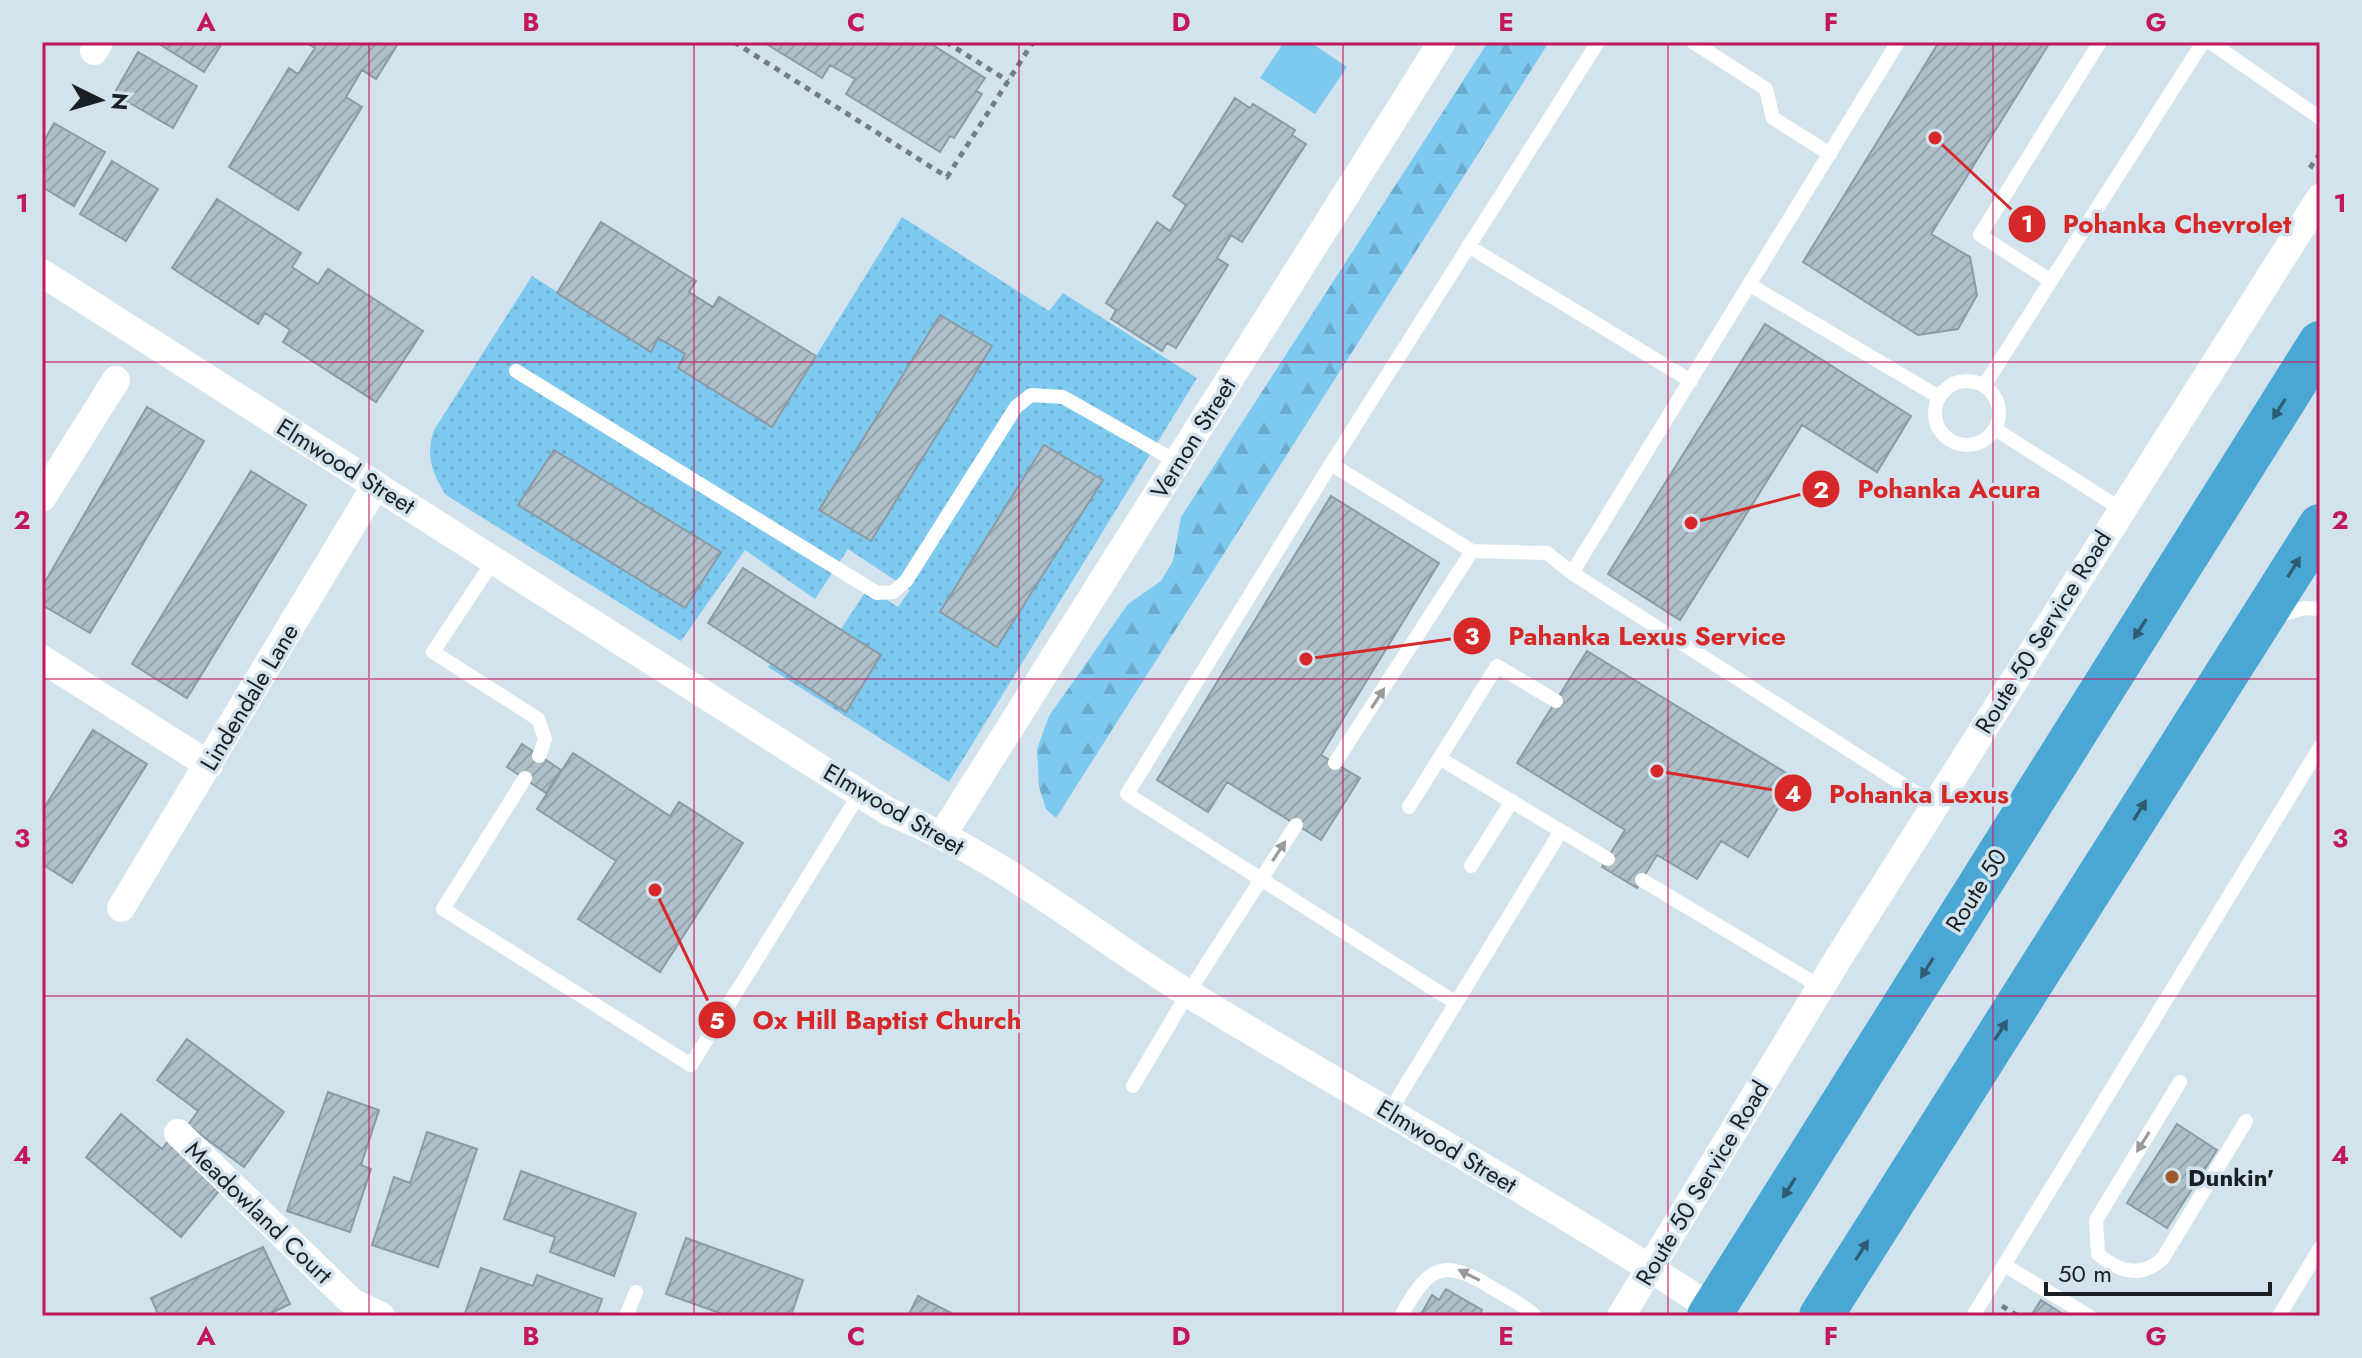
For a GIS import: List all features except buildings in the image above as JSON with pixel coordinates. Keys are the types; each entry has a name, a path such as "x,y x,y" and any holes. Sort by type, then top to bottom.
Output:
{"highway":[{"name":"Route 50","path":"1711,1313 2320,343"},
{"path":"1821,1316 2320,526"}],"street":[{"name":"Vernon Street","path":"943,834 1442,42"},
{"name":"Route 50 Service Road","path":"1621,1316 1821,987 2320,198"},
{"name":"Elmwood Street","path":"42,273 889,812 943,834 1188,993 1650,1268 1711,1313"},
{"path":"42,498 116,380"},
{"name":"Lindendale Lane","path":"121,908 376,485"},
{"path":"42,659 209,765"},
{"name":"Meadowland Court","path":"178,1133 352,1302 381,1316"}],"lane":[{"path":"1456,1003 1127,794 1598,42"},
{"path":"1693,42 1766,89 1773,118 1830,154"},
{"path":"1572,573 1898,42"},
{"path":"2051,281 1980,235 2100,42"},
{"path":"1984,386 2203,42"},
{"path":"2210,42 2320,118"},
{"path":"1468,246 1691,381"},
{"path":"1750,285 1939,397"},
{"path":"516,371 854,582 877,593 893,592 906,581 1016,407 1031,395 1063,397 1177,462"},
{"path":"1961,381 1984,386 1997,401 1999,413 1995,429 1979,443 1954,443 1937,427 1935,411 1939,397 1961,381"},
{"path":"1995,429 2121,509"},
{"path":"1331,464 1472,551 1547,553 1572,573 1935,805"},
{"path":"1335,763 1472,551"},
{"path":"494,560 433,652 538,719 545,739 539,756"},
{"path":"2259,623 2304,608 2320,609"},
{"path":"1409,807 1497,666 1556,701"},
{"path":"1973,1316 2320,747"},
{"path":"1439,758 1608,859"},
{"path":"525,778 443,909 691,1065 860,793"},
{"path":"1471,866 1512,801"},
{"path":"1133,1086 1188,993 1296,825"},
{"path":"1390,1111 1561,831"},
{"path":"1642,880 1821,987"},
{"path":"2180,1082 2096,1220 2098,1254 2111,1265 2130,1272 2151,1269 2163,1258 2246,1121"},
{"path":"2279,1316 2320,1248"},
{"path":"2004,1265 2089,1316"},
{"path":"1401,1316 1428,1276 1449,1267 1469,1274 1536,1315"},
{"path":"626,1316 636,1292"}],"path":[{"path":"734,42 947,177 1033,42"},
{"path":"946,42 1008,81"},
{"path":"2310,168 2320,153"}],"green space":[{"path":"1284,42 1310,42 1347,67 1315,114 1260,78"},
{"path":"1488,42 1549,42 1056,818 1046,809 1039,787 1037,749 1049,716 1128,604 1161,581 1173,561 1181,517"},
{"path":"902,217 1049,311 1063,293 1197,378 949,782 768,667 799,624 831,644 868,588 898,607 910,590 848,549 815,599 745,550 681,641 446,495 430,456 434,430 532,276 651,351 658,338 685,354 678,368 772,427"}],"place":[{"name":"Pohanka Chevrolet","path":"1935,138"},
{"name":"Pohanka Acura","path":"1691,523"},
{"name":"Pahanka Lexus Service","path":"1306,659"},
{"name":"Pohanka Lexus","path":"1657,771"},
{"name":"Ox Hill Baptist Church","path":"655,890"},
{"name":"Dunkin'","path":"2172,1177"}]}
